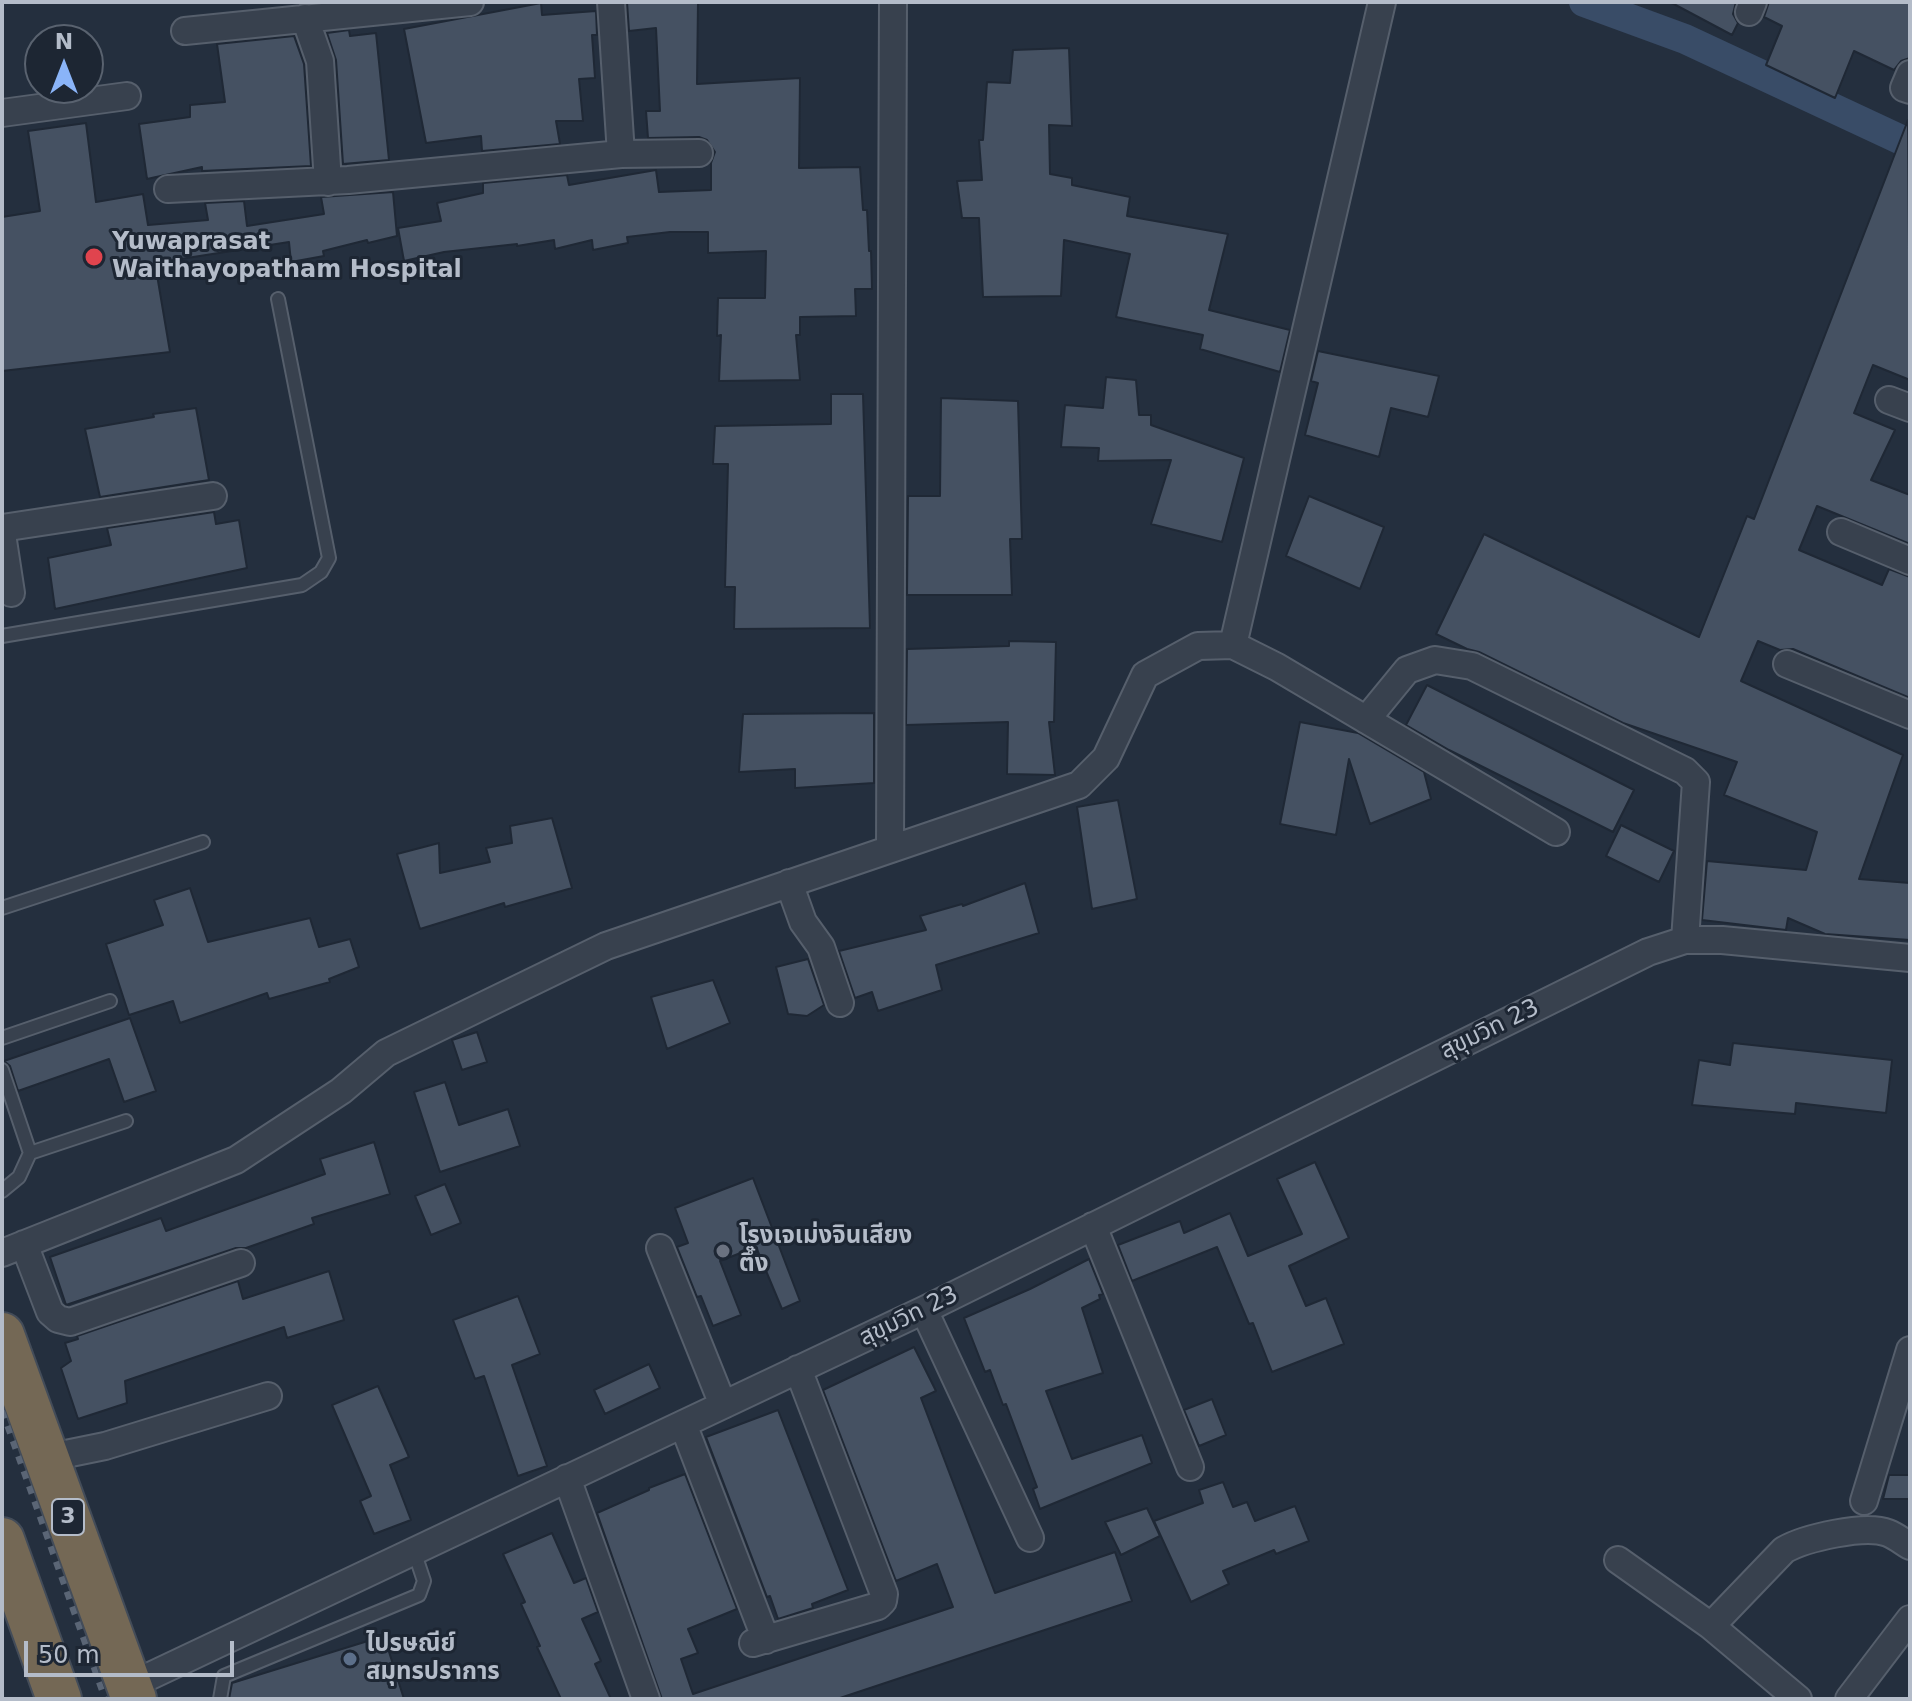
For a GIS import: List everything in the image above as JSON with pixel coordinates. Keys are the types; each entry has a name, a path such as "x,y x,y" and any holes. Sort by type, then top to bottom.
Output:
{"highway":[{"name":"3","path":"2,1335 131,1692"},
{"path":"2,1540 59,1699"}],"street":[{"path":"185,31 470,2"},
{"path":"611,2 621,154"},
{"path":"890,848 893,2"},
{"path":"1233,645 1382,2"},
{"path":"305,18 320,61 328,182"},
{"path":"1910,74 1904,88 1910,90"},
{"path":"2,113 127,96"},
{"path":"168,189 328,182 621,154 699,153"},
{"path":"11,593 2,531 213,496"},
{"path":"1841,532 1910,561"},
{"path":"241,1263 70,1322 58,1319 50,1312 13,1249 236,1160 341,1091 386,1053 606,946 1079,785 1106,758 1145,675 1198,646 1233,645 1556,832"},
{"path":"1366,720 1407,670 1435,660 1472,666 1685,771 1696,782 1685,940"},
{"path":"1787,664 1910,715"},
{"path":"789,883 803,922 821,947 840,1003"},
{"name":"สุขุมวิท 23","path":"131,1692 414,1551 924,1310 1648,952 1685,940 1722,940 1910,958"},
{"path":"1093,1226 1190,1467"},
{"path":"660,1248 723,1405"},
{"path":"924,1310 1030,1538"},
{"path":"1864,1501 1910,1350"},
{"path":"683,1424 759,1642 878,1606 884,1594 798,1369"},
{"path":"46,1458 105,1446 268,1396"},
{"path":"567,1478 646,1699"},
{"path":"1711,1626 1784,1550 1798,1542 1853,1532 1887,1532 1910,1546"},
{"path":"1618,1560 1711,1626 1798,1699"},
{"path":"1849,1699 1910,1619"}],"lane":[{"path":"2,636 302,585 321,572 329,558 278,299"},
{"path":"2,908 203,842"},
{"path":"2,1038 110,1001"},
{"path":"2,1070 30,1153 19,1177 2,1191"},
{"path":"30,1153 126,1121"},
{"path":"220,1699 224,1676 419,1595 424,1581 414,1551"}],"building":[{"path":"627,2 698,2 697,84 800,78 799,168 860,167 863,210 867,210 872,289 855,289 856,316 800,317 800,335 796,335 800,380 719,381 721,335 717,336 718,298 765,298 766,251 708,253 708,232 627,237 628,243 593,250 592,240 555,249 554,240 444,252 404,261 398,228 441,221 437,203 483,193 483,183 567,175 569,185 656,170 659,192 711,190 711,163 715,152 707,140 699,137 648,138 646,111 660,111 656,28 629,31"},
{"path":"1670,2 1736,2 1733,14 1738,23 1732,35"},
{"path":"1769,2 1910,2 1910,58 1901,61 1894,70 1854,51 1835,98 1766,65 1782,26 1764,17"},
{"path":"541,3 542,15 596,11 597,35 592,35 595,78 579,79 583,121 556,121 560,144 482,151 481,136 426,143 404,29"},
{"path":"349,30 350,36 376,33 389,160 343,164 336,60 327,33"},
{"path":"294,36 304,64 311,166 202,171 202,167 147,179 139,124 190,117 190,105 225,102 217,44"},
{"path":"1069,48 1072,126 1049,125 1050,174 1072,178 1072,185 1130,197 1127,216 1228,234 1209,310 1290,330 1280,372 1200,349 1203,335 1116,317 1130,254 1064,240 1061,296 983,297 979,218 962,218 957,181 982,180 979,140 983,140 987,82 1010,83 1013,50"},
{"path":"1908,120 1910,380 1873,365 1854,413 1895,430 1871,480 1910,495 1910,544 1817,506 1799,550 1882,585 1889,569 1910,577 1910,698 1793,649 1780,650 1758,641 1741,681 1903,755 1859,879 1910,883 1910,940 1825,934 1788,918 1786,930 1702,920 1707,861 1806,870 1817,832 1724,795 1737,762 1623,723 1436,634 1484,534 1699,637 1747,516 1754,519"},
{"path":"86,123 96,202 143,194 148,225 208,220 205,203 244,201 247,226 324,214 321,197 393,192 397,236 368,243 367,240 323,251 324,256 291,262 289,242 155,263 170,352 2,371 2,217 40,211 28,131"},
{"path":"1318,351 1439,376 1428,417 1391,408 1379,457 1305,435 1318,383 1311,381"},
{"path":"1106,377 1136,380 1139,415 1151,415 1151,425 1244,458 1222,542 1151,524 1171,460 1098,461 1099,448 1061,447 1065,405 1103,408"},
{"path":"831,394 863,394 870,628 734,629 735,587 725,587 728,464 713,464 715,426 831,424"},
{"path":"941,398 1018,401 1022,539 1010,539 1012,595 907,595 908,496 940,496"},
{"path":"196,408 209,480 100,497 85,429"},
{"path":"1309,496 1384,527 1360,589 1286,556"},
{"path":"214,512 216,524 239,520 247,568 55,609 48,558 111,545 107,528"},
{"path":"1009,641 1056,642 1054,722 1049,722 1055,775 1007,774 1008,722 906,725 907,649 1009,646"},
{"path":"1427,685 1634,790 1613,832 1449,750 1406,725"},
{"path":"874,713 874,783 795,788 795,769 739,772 743,714"},
{"path":"1300,722 1358,733 1424,772 1431,799 1370,824 1349,759 1336,835 1280,824"},
{"path":"1118,800 1137,899 1092,909 1077,807"},
{"path":"552,818 572,888 505,907 504,903 420,929 397,854 439,843 440,873 490,862 486,848 512,843 510,826"},
{"path":"1621,825 1674,851 1659,882 1606,856"},
{"path":"1025,883 1039,933 936,965 942,990 878,1011 872,992 855,998 839,951 926,930 920,916 963,906"},
{"path":"190,888 208,942 310,918 319,947 350,939 359,967 329,979 330,982 269,999 267,993 180,1023 173,1001 129,1015 106,944 163,925 154,900"},
{"path":"808,959 824,1005 807,1016 788,1014 776,967"},
{"path":"713,980 730,1023 667,1049 651,997"},
{"path":"130,1018 156,1091 124,1102 109,1059 18,1091 10,1066 4,1061"},
{"path":"477,1032 487,1062 462,1070 452,1040"},
{"path":"1733,1043 1892,1060 1886,1113 1796,1103 1795,1114 1692,1105 1699,1060 1730,1065"},
{"path":"445,1082 459,1125 508,1109 520,1146 440,1172 414,1092"},
{"path":"374,1142 390,1194 312,1218 314,1224 246,1248 236,1248 66,1305 50,1257 161,1218 166,1231 325,1174 320,1159"},
{"path":"1315,1162 1349,1238 1289,1266 1306,1306 1326,1298 1344,1344 1272,1372 1217,1247 1132,1281 1118,1245 1180,1221 1184,1233 1230,1213 1248,1256 1302,1234 1277,1179"},
{"name":"โรงเจเม่งจินเสียง ตึ๊ง","path":"753,1178 800,1301 782,1309 756,1247 720,1261 741,1315 713,1326 701,1296 697,1297 677,1247 688,1243 675,1208"},
{"path":"445,1184 461,1223 431,1235 415,1196"},
{"path":"1089,1259 1103,1294 1099,1295 1100,1299 1082,1308 1103,1373 1046,1391 1072,1459 1142,1435 1152,1463 1040,1509 1033,1489 1037,1487 1006,1404 1003,1405 990,1370 985,1372 964,1318"},
{"path":"329,1271 344,1320 287,1338 284,1327 125,1381 127,1403 78,1419 61,1368 71,1361 65,1343 78,1339 77,1336 238,1281 243,1299"},
{"path":"518,1296 540,1354 512,1365 547,1466 518,1476 484,1376 475,1379 453,1320"},
{"path":"914,1347 936,1391 921,1398 995,1593 1115,1552 1132,1601 837,1699 662,1699 597,1513 685,1474 737,1609 688,1629 698,1653 681,1659 693,1694 953,1607 937,1564 896,1581 823,1390"},
{"path":"649,1364 660,1388 605,1414 594,1390"},
{"path":"378,1386 409,1457 390,1465 411,1520 374,1534 360,1501 371,1496 332,1405"},
{"path":"1212,1399 1226,1435 1199,1446 1184,1410"},
{"path":"778,1410 848,1590 812,1604 813,1608 778,1619 706,1437"},
{"path":"1889,1475 1910,1475 1910,1499 1883,1499"},
{"path":"1223,1482 1233,1507 1247,1502 1255,1521 1295,1506 1309,1541 1276,1554 1274,1550 1223,1571 1229,1584 1191,1602 1154,1521 1203,1503 1199,1490"},
{"path":"1147,1508 1160,1536 1121,1555 1105,1522"},
{"path":"552,1533 574,1583 586,1578 598,1612 582,1619 601,1661 595,1664 611,1699 561,1699 537,1647 540,1646 521,1604 525,1602 503,1554"},
{"name":"ไปรษณีย์ สมุทรปราการ","path":"384,1636 404,1699 229,1699 232,1683"}],"waterway":[{"path":"1584,2 1685,39 1910,144"}],"railway":[{"path":"2,1411 105,1699"}],"place":[{"name":"Yuwaprasat Waithayopatham Hospital","path":"94,257"},
{"name":"โรงเจเม่งจินเสียง ตึ๊ง","path":"723,1251"},
{"name":"ไปรษณีย์ สมุทรปราการ","path":"350,1659"}]}
